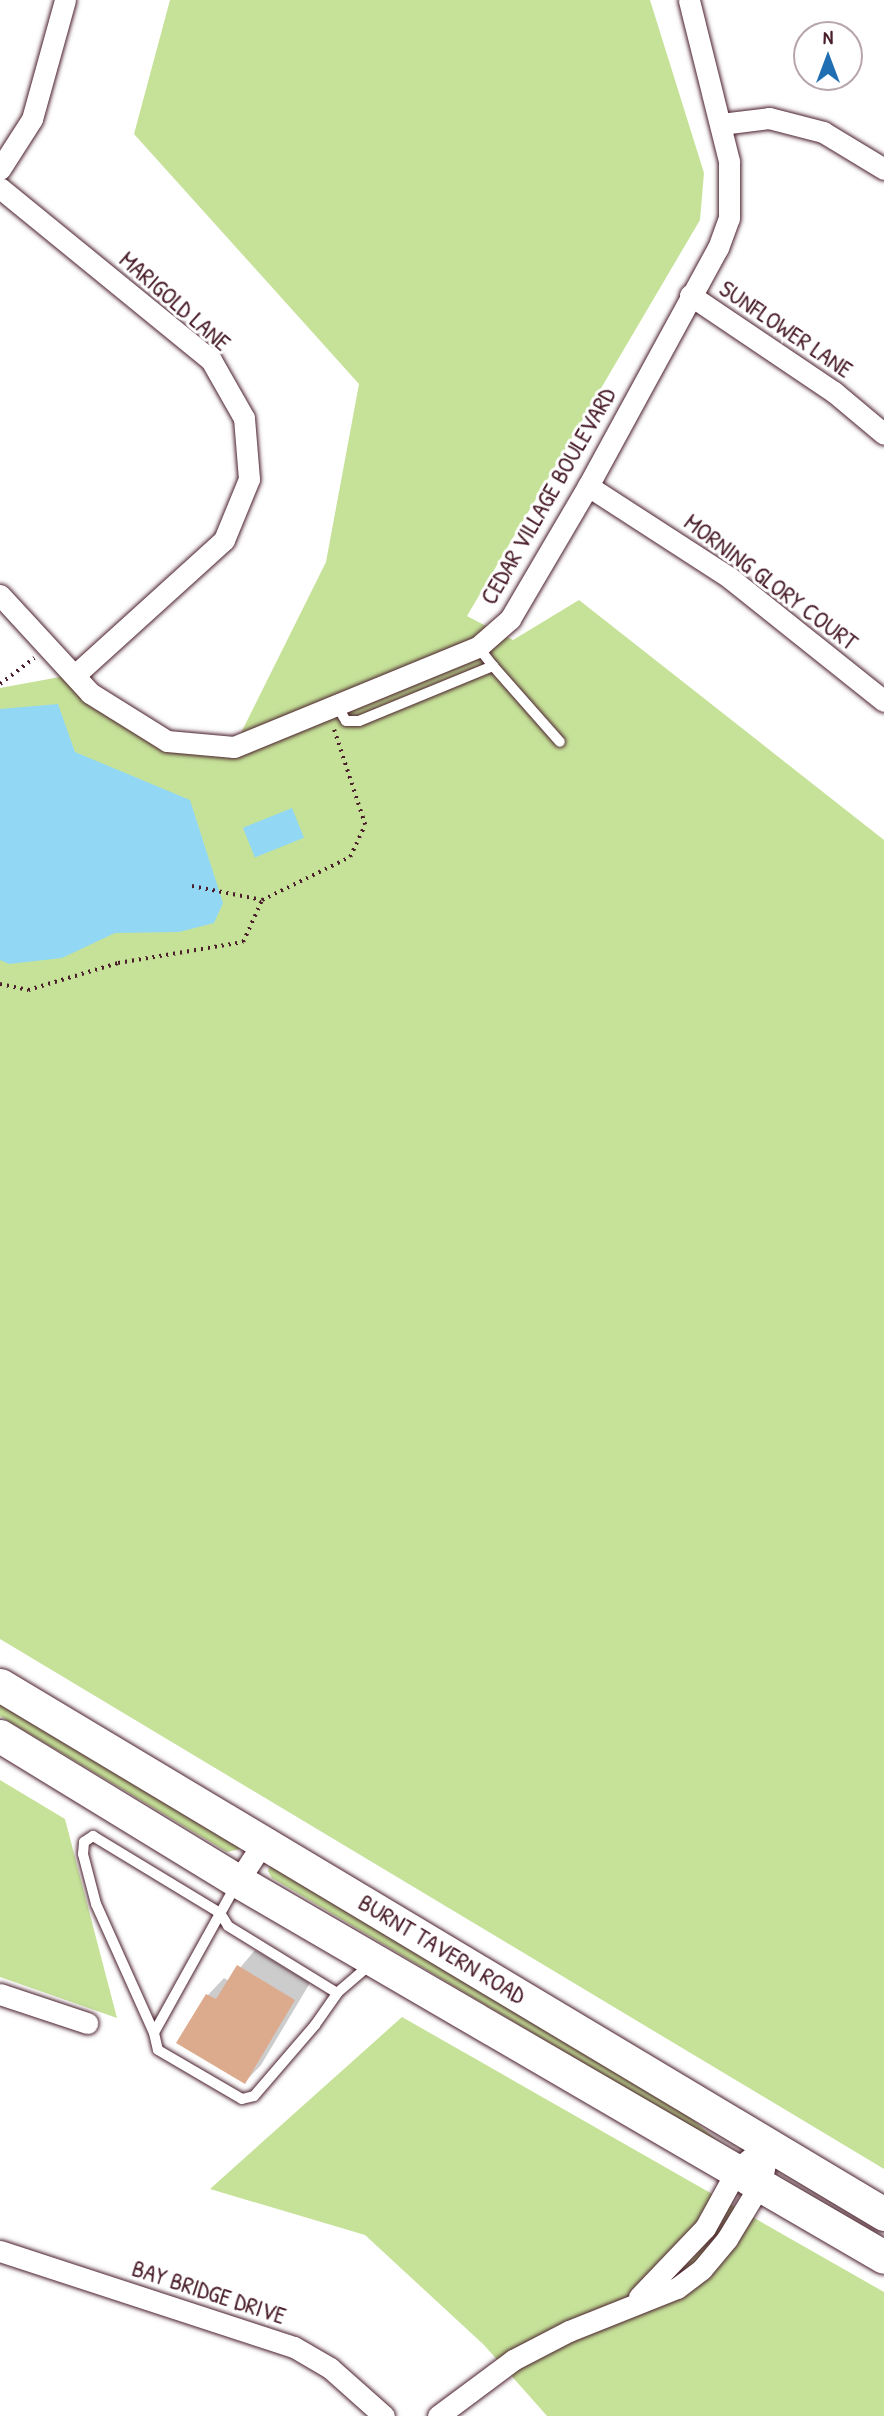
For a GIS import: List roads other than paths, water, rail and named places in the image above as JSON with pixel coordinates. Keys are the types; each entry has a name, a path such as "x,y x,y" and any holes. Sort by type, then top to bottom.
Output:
{"main road":[{"name":"BURNT TAVERN ROAD","path":"0,1685 884,2214"},
{"name":"BURNT TAVERN ROAD","path":"0,1736 238,1881 750,2176 884,2257"}],"street":[{"path":"0,169 32,119 65,0"},
{"name":"CEDAR VILLAGE BOULEVARD","path":"0,596 76,674 90,693 167,741 234,747 478,647 510,619 588,486 718,248 729,218 729,161 689,0"},
{"path":"721,124 769,118 823,132 884,169"},
{"name":"MARIGOLD LANE","path":"0,188 211,360 244,418 249,479 224,540 76,674"},
{"name":"SUNFLOWER LANE","path":"690,295 834,392 884,434"},
{"name":"MORNING GLORY COURT","path":"588,486 730,578 884,701"},
{"path":"238,1881 263,1843"},
{"path":"0,1994 87,2023"},
{"path":"438,2416 513,2360 632,2304 670,2270 750,2176 769,2144"},
{"name":"BAY BRIDGE DRIVE","path":"0,2251 294,2347 330,2368 384,2416"}],"lane":[{"path":"478,647 560,742"},
{"path":"332,707 346,721 359,721 493,666"},
{"path":"337,1993 228,1926 220,1913 93,1836 83,1842 96,1904 154,2033 158,2050 242,2099 254,2096 316,2025 337,1993 376,1960"},
{"path":"154,2033 238,1881"}],"water":[{"path":"58,704 75,752 190,800 223,903 214,923 179,932 115,933 62,958 9,964 0,960 0,709"},
{"path":"292,808 304,838 255,858 243,828"}]}
